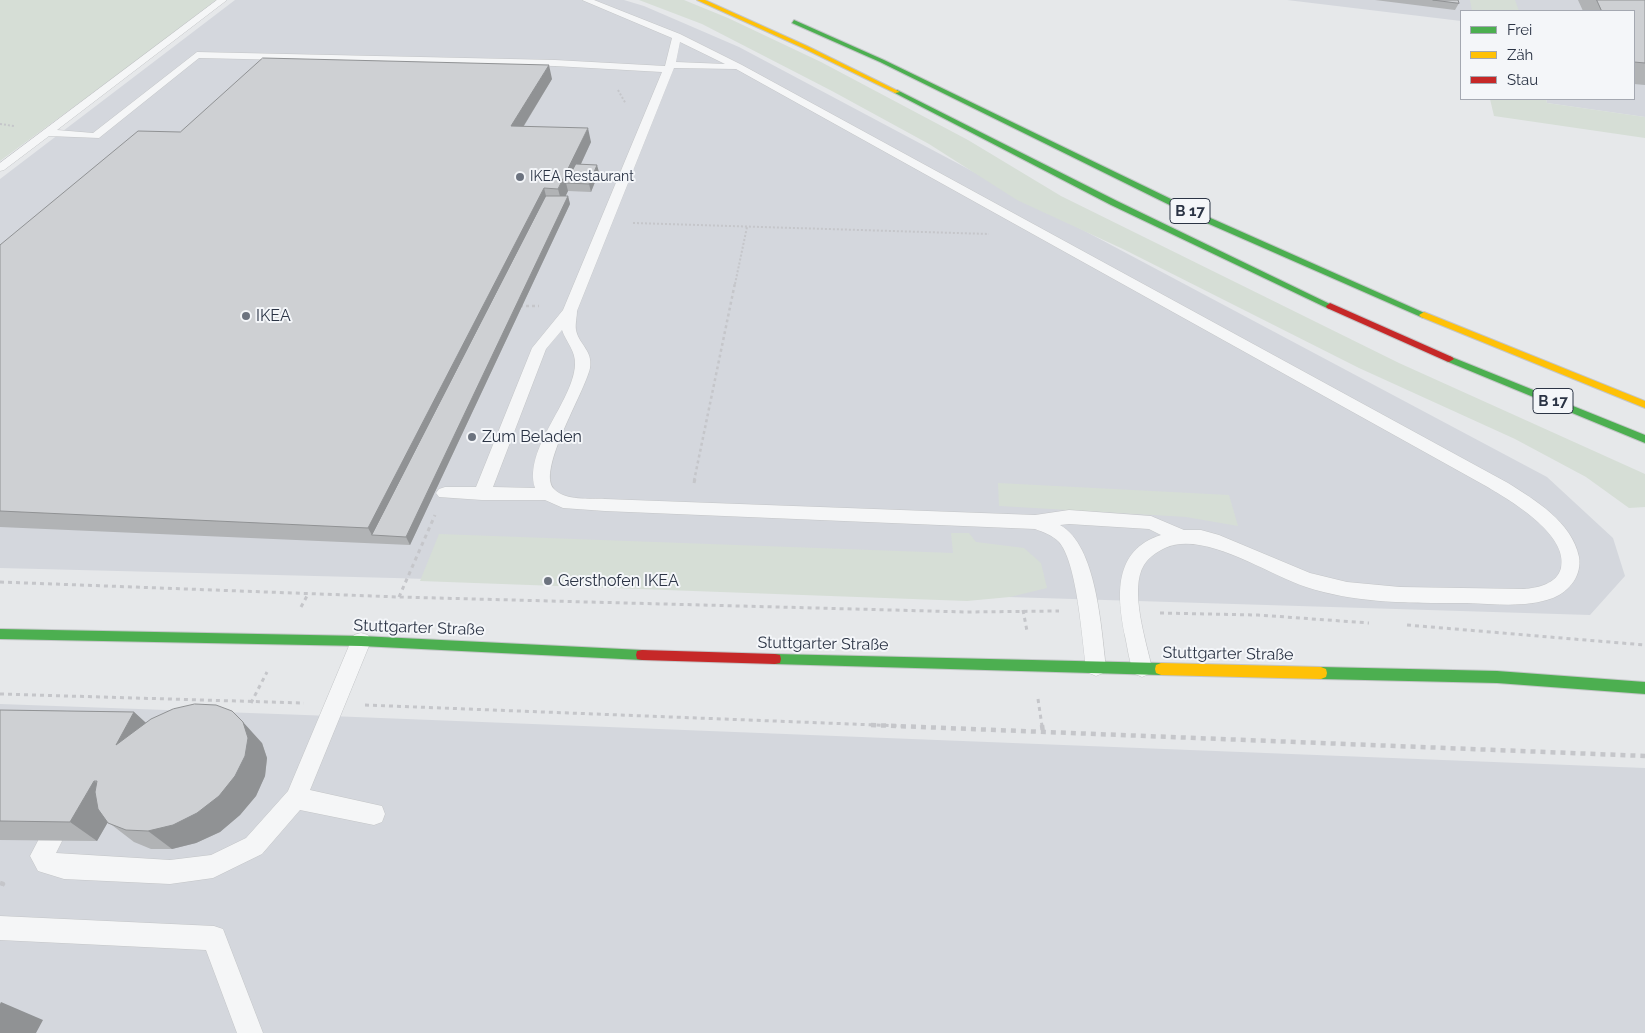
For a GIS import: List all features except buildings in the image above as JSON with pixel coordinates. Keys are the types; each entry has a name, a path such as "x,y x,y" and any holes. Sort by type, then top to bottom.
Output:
{"main road":[{"name":"B 17","path":"700,0 810,49 1114,203 1304,294 1471,367 1645,439"},
{"name":"B 17","path":"784,17 919,79 1140,188 1336,278 1476,338 1645,405"},
{"name":"Stuttgarter Straße","path":"0,634 361,642 680,657 1497,677 1645,688"}],"lane":[{"path":"0,168 223,0"},
{"path":"586,0 632,16 678,36 739,67 1515,496 1544,518 1564,540 1571,555 1570,572 1561,585 1541,594 1517,597 1393,594 1329,586 1291,574 1230,545 1203,536 1181,536 1164,540 1149,548 1135,564 1130,586 1132,612 1142,668"},
{"path":"482,494 539,348 570,311 669,67 678,36"},
{"path":"47,133 95,136 197,55 669,67 739,67"},
{"path":"548,494 543,486 541,469 552,438 579,381 583,366 582,353 569,331 570,311"},
{"path":"445,493 548,494 563,502 581,504 1035,522 1069,517 1151,523 1181,536"},
{"path":"1035,522 1054,529 1068,539 1076,556 1096,667"},
{"path":"50,841 42,856 46,863 64,867 170,872 213,866 254,846 296,798 361,642"},
{"path":"296,798 374,814"},
{"path":"0,928 214,938 250,1033"}],"path":[{"path":"606,222 1024,235 1034,230"},
{"path":"689,508 747,227"},
{"path":"399,597 445,493"},
{"path":"0,582 399,597 967,612"},
{"path":"1258,615 1375,623"},
{"path":"1404,625 1645,645"},
{"path":"0,694 336,704 1645,756"},
{"path":"0,883 3,884 0,888"}],"shaded area":[{"path":"0,0 216,0 0,161"},
{"path":"235,0 624,0 644,6 739,47 1547,477 1613,538 1625,576 1590,615 394,578 0,568 0,179"},
{"path":"639,0 684,0 728,18 821,62 968,140 1061,196 1399,363 1645,474 1645,507 1629,508 1586,477 1515,439 1359,368 1123,249 1017,200 929,144 832,91 702,24"},
{"path":"1287,0 1645,0 1645,117 1547,103 1546,100 1635,100 1635,10 1460,10 1460,21"},
{"path":"1470,0 1515,0 1519,10 1472,10"},
{"path":"1490,100 1546,100 1547,103 1645,117 1645,138 1494,116"},
{"path":"998,483 1229,495 1238,526 1186,517 999,506"},
{"path":"951,533 969,533 976,542 1024,548 1041,563 1047,588 1010,597 967,601 420,581 439,534 953,553"},
{"path":"0,704 1645,768 1645,1033 0,1033"}],"traffic: fast":[{"path":"794,22 882,61 1203,218 1424,315"},
{"path":"897,92 1114,203 1330,306"},
{"path":"1449,359 1645,439"},
{"path":"0,634 361,641 642,655"},
{"path":"775,659 1161,669"},
{"path":"1321,673 1497,677 1645,688"}],"traffic: slow":[{"path":"700,0 805,47 897,92"},
{"path":"1424,315 1645,405"},
{"path":"1161,669 1321,673"}],"traffic: jam":[{"path":"1330,306 1449,359"},
{"path":"642,655 775,659"}],"place":[{"name":"IKEA Restaurant","path":"520,177"},
{"name":"IKEA","path":"246,316"},
{"name":"Zum Beladen","path":"472,437"},
{"name":"Gersthofen IKEA","path":"548,581"}]}
